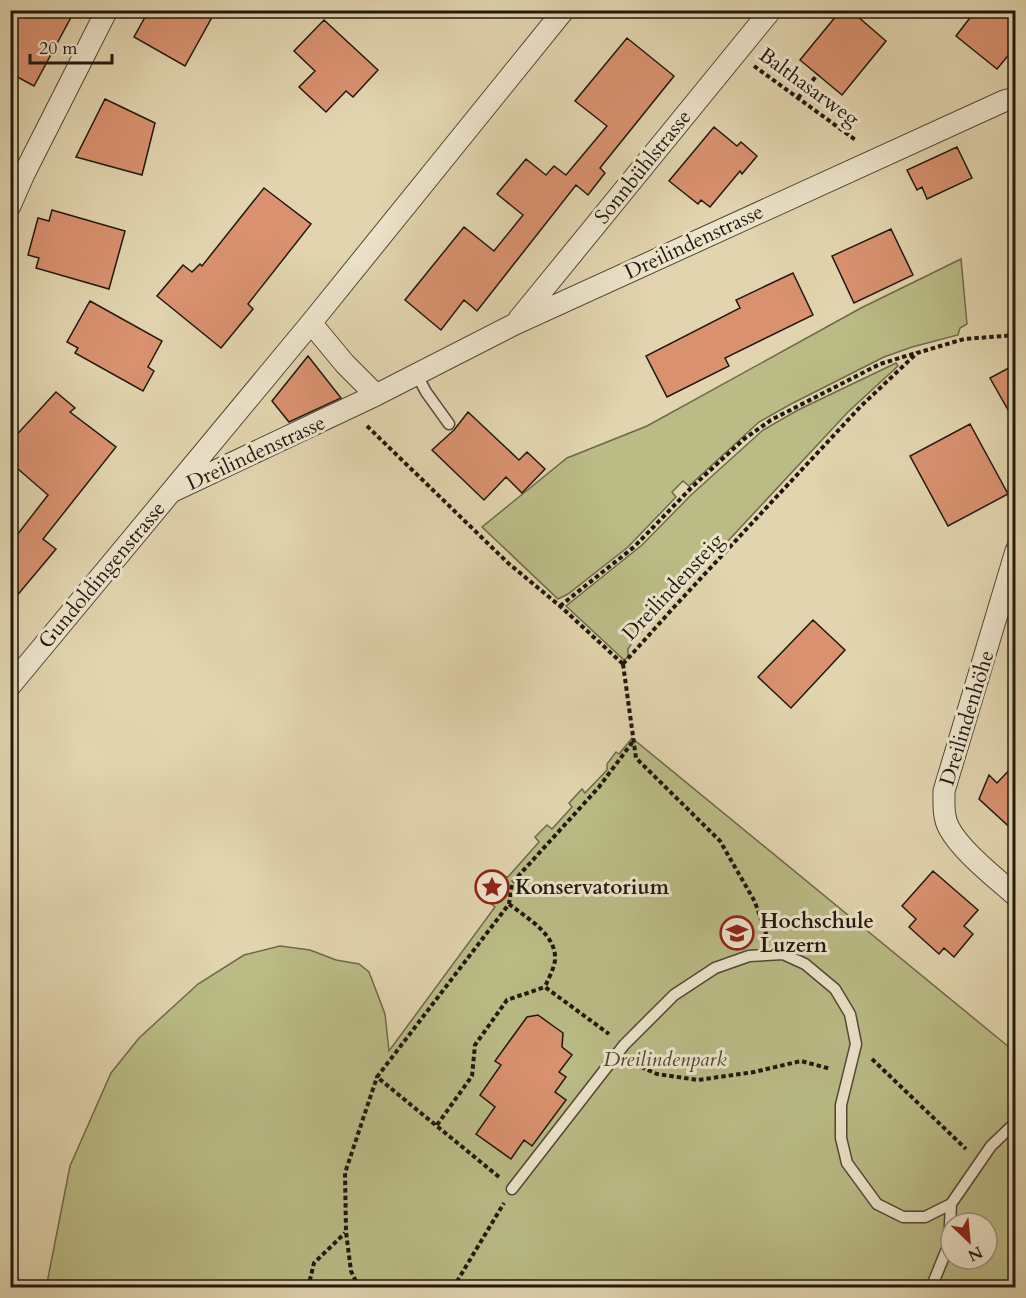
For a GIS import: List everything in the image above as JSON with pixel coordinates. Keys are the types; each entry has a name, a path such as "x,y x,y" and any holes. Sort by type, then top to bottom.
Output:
{"street":[{"path":"10,206 106,10"},
{"name":"Dreilindenstrasse","path":"171,492 564,10"},
{"name":"Sonnbühlstrasse","path":"515,324 771,10"},
{"name":"Dreilindenstrasse","path":"171,492 417,375 515,324 993,105 1016,98"},
{"path":"311,323 345,364 376,395"},
{"name":"Gundoldingenstrasse","path":"10,686 171,492"},
{"name":"Dreilindenhöhe","path":"1016,551 944,791 944,810 948,827 957,841 1016,896"}],"lane":[{"path":"417,375 449,424"},
{"path":"512,1189 624,1045 674,995 715,968 749,956 783,954 806,964 835,989 850,1014 856,1044 841,1106 841,1138 847,1163 878,1204 903,1217 925,1217 951,1204 991,1146 1016,1122"},
{"path":"931,1287 949,1244 951,1204"}],"path":[{"name":"Balthasarweg","path":"736,53 864,146"},
{"path":"798,98 818,74"},
{"name":"Dreilindensteig","path":"369,428 508,563 560,606 623,664 860,407 917,353 964,339 1016,335"},
{"path":"560,606 634,547 691,488 744,439 771,420 870,369 901,356 917,353"},
{"path":"623,664 636,758 720,841 755,902 773,955"},
{"path":"359,1287 351,1271 346,1232 345,1173 377,1077 509,904 512,883 599,787 634,740"},
{"path":"437,1125 472,1076 475,1045 507,1000 545,987 555,962 554,947 545,933 509,904"},
{"path":"545,987 624,1045 632,1063 657,1074 698,1080 754,1072 801,1061 836,1071 848,1084"},
{"path":"856,1044 962,1145"},
{"path":"377,1077 512,1189 453,1287"},
{"path":"308,1287 314,1263 346,1232"}],"green space":[{"path":"961,259 967,324 960,328 958,335 884,357 759,422 689,486 683,481 672,492 676,497 628,547 568,594 558,599 482,527 567,458 647,426 861,308"},
{"path":"896,363 898,366 848,412 727,542 713,556 701,559 698,571 634,640 628,649 628,657 624,660 566,606 642,545 691,495 763,430 798,410"},
{"name":"Dreilindenpark","path":"632,738 1015,1052 1015,1287 46,1288 70,1166 111,1073 139,1038 198,984 244,955 280,946 310,950 336,960 359,964 369,972 385,1014 389,1051 495,907 486,896 486,884 489,880 493,877 508,877 539,842 535,837 547,825 552,829 572,807 569,803 582,789 585,793 607,770 607,764 616,752 619,754"}],"building":[{"path":"10,10 75,10 34,86 10,73"},
{"path":"149,10 216,10 185,66 134,37"},
{"path":"841,10 850,10 886,41 842,95 800,60"},
{"path":"976,10 1016,10 1016,46 997,69 956,36"},
{"path":"324,20 378,70 353,97 346,91 326,112 299,87 315,71 294,51"},
{"path":"627,38 674,76 600,168 605,173 588,195 576,185 477,311 464,300 441,330 405,300 464,227 494,251 523,215 497,194 526,159 546,175 554,166 566,175 607,126 575,101"},
{"path":"105,99 155,123 142,175 76,157"},
{"path":"714,127 737,146 741,142 757,156 742,174 740,171 710,207 701,200 698,204 669,181"},
{"path":"957,147 972,178 927,199 922,187 917,190 907,170"},
{"path":"264,188 311,224 248,304 253,309 221,348 157,296 183,265 192,272 200,264 202,266"},
{"path":"52,210 125,231 109,289 36,268 39,258 28,255 38,218 49,221"},
{"path":"891,229 913,275 854,303 832,256"},
{"path":"793,273 813,315 725,358 729,366 667,397 646,356 740,308 736,300"},
{"path":"90,301 162,341 148,367 154,371 143,391 75,353 78,348 67,342"},
{"path":"308,356 341,398 289,422 272,401"},
{"path":"1016,364 1016,424 990,378"},
{"path":"56,392 75,408 70,412 116,447 43,539 56,549 10,604 10,544 48,495 10,462 10,442"},
{"path":"468,412 519,460 527,452 545,469 522,493 506,477 484,500 432,450 454,430"},
{"path":"970,424 1008,494 948,526 910,456"},
{"path":"813,620 845,650 791,708 758,677"},
{"path":"1016,763 1016,833 979,799 989,775 997,783"},
{"path":"933,871 978,910 964,926 973,934 954,957 944,948 939,954 909,927 916,919 902,906"},
{"path":"538,1015 563,1033 562,1047 572,1055 559,1072 566,1077 555,1092 566,1100 532,1146 524,1140 511,1159 476,1134 495,1107 480,1095 501,1065 495,1061 527,1017"}],"place":[{"name":"Konservatorium","path":"492,887"},
{"name":"Hochschule Luzern","path":"737,933"}]}
